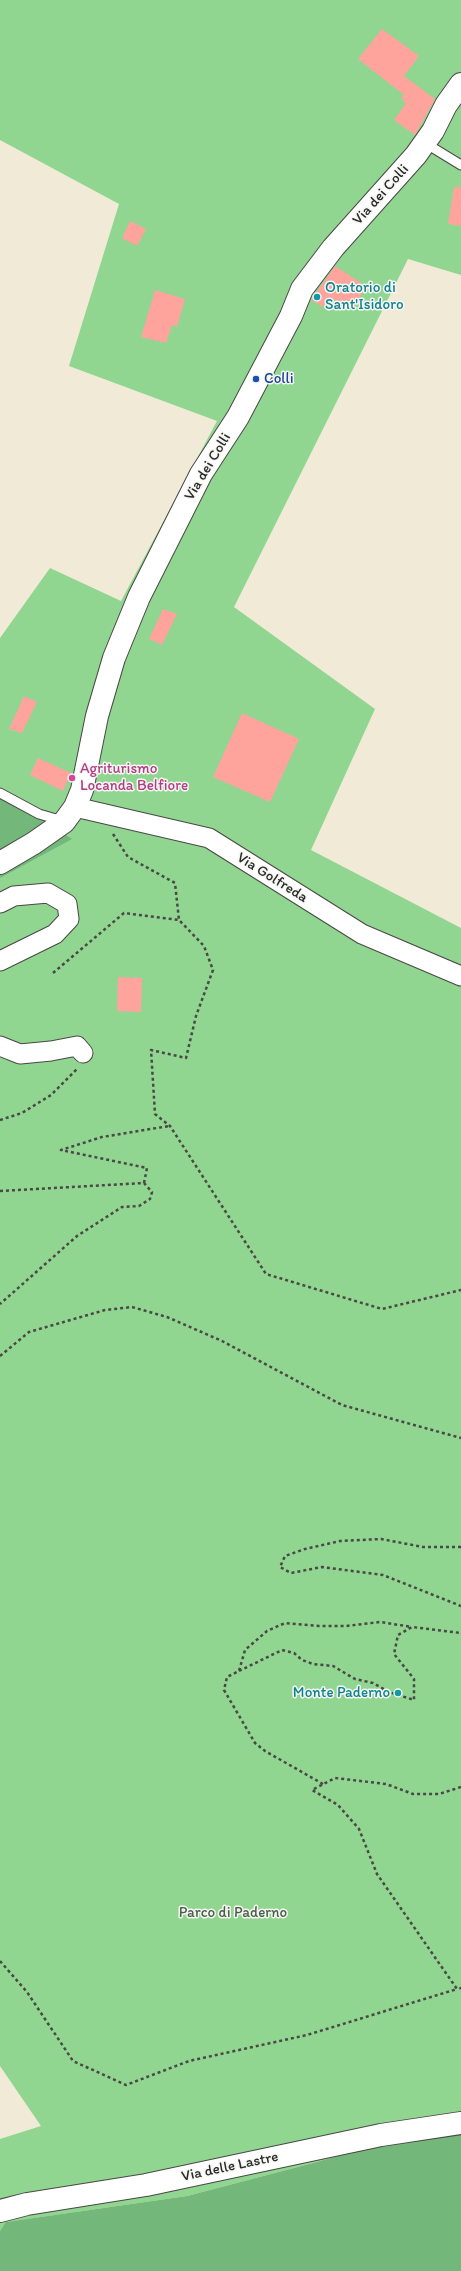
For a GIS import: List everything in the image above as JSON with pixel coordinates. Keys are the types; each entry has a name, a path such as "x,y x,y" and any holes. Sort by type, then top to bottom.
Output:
{"main road":[{"name":"Via dei Colli","path":"70,814 82,790 97,716 114,658 139,597 201,474 238,417 302,289 333,248 397,178 425,143 446,105 461,84"},
{"path":"0,862 34,843 70,814"},
{"name":"Via delle Lastre","path":"0,2211 27,2204 146,2185 381,2135 461,2123"}],"street":[{"name":"Via Golfreda","path":"70,814 209,838 362,934 461,976"},
{"path":"0,903 14,896 48,893 67,904 70,919 55,934 0,961"},
{"path":"0,1046 20,1054 51,1051 77,1046 83,1053"}],"lane":[{"path":"425,143 461,164"},
{"path":"0,793 39,814 70,814"}],"path":[{"path":"109,830 128,857 175,883 179,920 204,946 213,970 196,1016 186,1058 151,1050 155,1114 170,1126 266,1274 382,1309 461,1290"},
{"path":"53,973 124,913 179,920"},
{"path":"0,1120 22,1113 51,1095 84,1062 83,1053"},
{"path":"144,1183 147,1168 61,1150 102,1137 170,1126"},
{"path":"0,1190 144,1183"},
{"path":"0,1304 77,1236 122,1207 139,1206 150,1199 152,1192 144,1183"},
{"path":"0,1356 29,1332 104,1310 132,1308 167,1317 222,1341 342,1405 461,1438"},
{"path":"461,1547 423,1547 381,1539 340,1541 305,1549 285,1556 280,1567 291,1573 322,1567 383,1575 461,1606"},
{"path":"239,1671 245,1650 267,1631 285,1623 319,1626 346,1626 380,1622 461,1633"},
{"path":"323,1784 265,1751 255,1743 224,1690 228,1677 282,1650 294,1653 302,1660 313,1664 333,1666 355,1679 373,1683 389,1692 414,1700 414,1679 394,1654 398,1635 412,1627"},
{"path":"457,1989 377,1874 359,1829 338,1805 312,1790 335,1778 386,1784 413,1794 439,1794 461,1787"},
{"path":"0,1961 27,1992 73,2061 126,2085 189,2060 307,2035 461,1988"}],"green space":[{"name":"Parco di Paderno","path":"0,0 461,0 461,275 408,259 234,607 375,709 311,850 461,928 461,2127 421,2132 313,2163 187,2196 7,2222 0,2231 0,2139 41,2126 0,2066 0,638 50,568 121,601 217,421 69,366 119,204 0,140"},
{"path":"0,792 72,839 0,878"},
{"path":"461,2127 461,2271 0,2271 0,2231 6,2222 187,2196 313,2163 421,2132"}],"building":[{"path":"382,29 419,56 404,76 435,99 415,135 394,120 406,103 401,98 404,95 358,59"},
{"path":"454,187 461,187 461,226 448,224"},
{"path":"130,221 146,229 137,246 122,238"},
{"path":"335,266 366,286 353,310 329,297 323,307 311,300"},
{"path":"155,290 185,299 177,327 172,325 166,343 141,337"},
{"path":"163,609 177,614 162,645 149,639"},
{"path":"24,696 37,702 22,733 9,729"},
{"path":"242,713 299,739 270,802 213,777"},
{"path":"38,758 71,773 63,791 30,775"},
{"path":"118,977 142,978 141,1012 117,1011"}],"place":[{"name":"Oratorio di Sant'Isidoro","path":"317,297"},
{"name":"Colli","path":"256,379"},
{"name":"Agriturismo Locanda Belfiore","path":"72,778"},
{"name":"Monte Paderno","path":"398,1693"}]}
